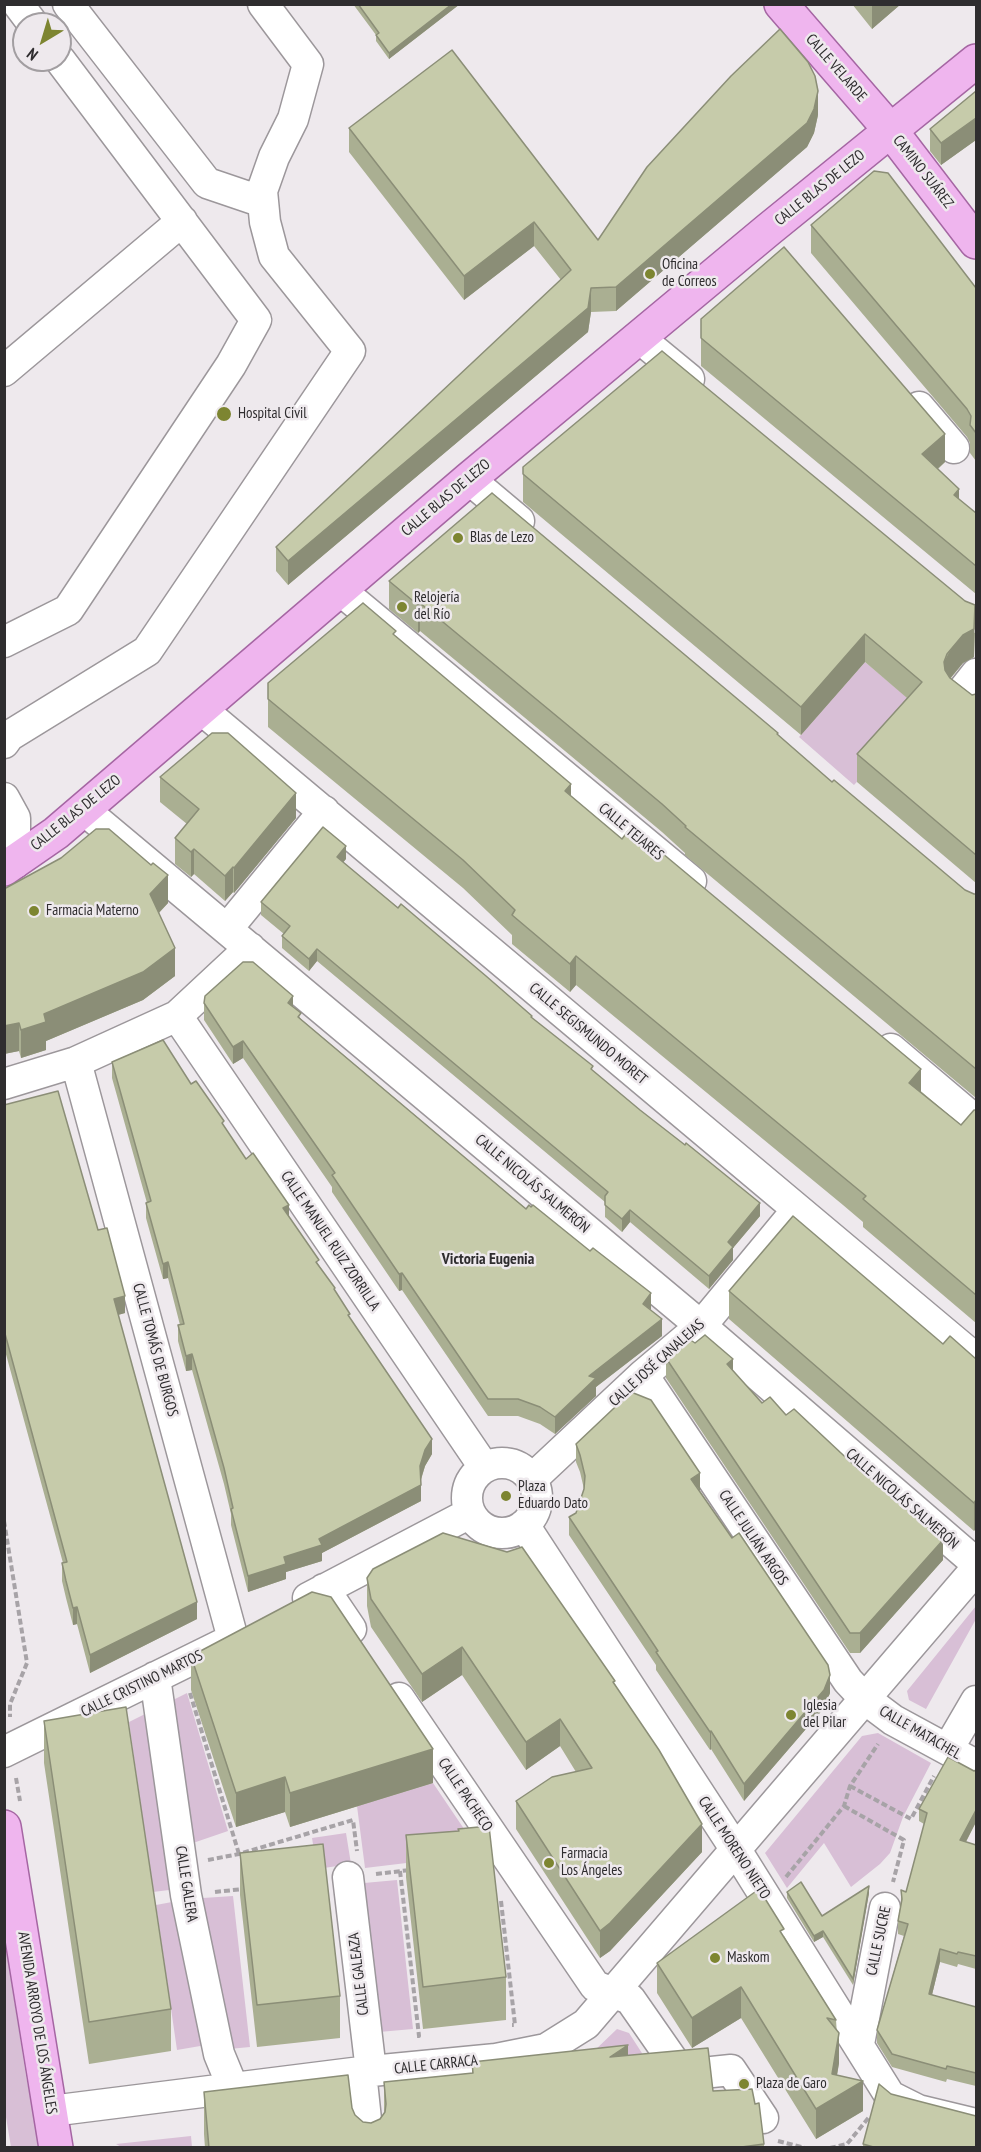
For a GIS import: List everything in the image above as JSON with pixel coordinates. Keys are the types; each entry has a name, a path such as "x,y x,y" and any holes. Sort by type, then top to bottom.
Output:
{"main road":[{"name":"CALLE VELARDE","path":"781,4 891,131"},
{"name":"CALLE BLAS DE LEZO","path":"10,866 56,833 638,337 775,239 891,131 976,61"},
{"name":"CAMINO SUÁREZ","path":"891,131 976,242"},
{"name":"AVENIDA ARROYO DE LOS ÁNGELES","path":"4,1827 56,2148"}],"street":[{"path":"68,4 207,183 263,202"},
{"path":"4,743 9,736 147,651 350,351 274,256 265,222 262,191 274,157 293,118 308,64 263,4"},
{"path":"5,639 68,610 231,365 256,320 69,72"},
{"path":"4,371 182,221"},
{"path":"638,337 711,397"},
{"path":"900,384 954,448"},
{"path":"469,479 536,536"},
{"name":"CALLE TEJARES","path":"340,590 712,899"},
{"path":"976,674 961,693 976,706"},
{"name":"CALLE SEGISMUNDO MORET","path":"201,709 976,1359"},
{"path":"4,798 15,818 10,866"},
{"name":"CALLE NICOLÁS SALMERÓN","path":"83,809 701,1326 976,1563"},
{"path":"227,929 324,811"},
{"path":"4,1084 76,1062 177,1016 250,948"},
{"name":"CALLE MANUEL RUIZ ZORRILLA","path":"177,1016 484,1467"},
{"path":"867,1029 976,1121"},
{"name":"CALLE TOMÁS DE BURGOS","path":"76,1062 243,1633"},
{"name":"CALLE JOSÉ CANALEJAS","path":"532,1479 643,1375 701,1326 797,1210"},
{"name":"CALLE JULIÁN ARGOS","path":"643,1375 848,1681 865,1699"},
{"path":"495,1463 509,1463 522,1468 532,1479 537,1491 536,1505 531,1517 524,1525 511,1532 499,1533 487,1530 470,1513 466,1497 471,1481 484,1467 495,1463"},
{"path":"284,1611 470,1513"},
{"name":"CALLE MORENO NIETO","path":"524,1525 735,1850 890,2096"},
{"name":"CALLE CARRACA","path":"51,2111 366,2072 496,2059 546,2049 586,2024 976,1569"},
{"path":"324,1589 365,1648"},
{"name":"CALLE CRISTINO MARTOS","path":"4,1752 157,1688 243,1633"},
{"name":"CALLE PACHECO","path":"385,1677 595,1986 612,1993"},
{"name":"CALLE GALERA","path":"157,1688 188,1906 219,2054 233,2088"},
{"name":"CALLE MATACHEL","path":"865,1699 942,1762 976,1765"},
{"path":"942,1762 976,1701"},
{"name":"CALLE GALEAZA","path":"354,1876 369,2148"},
{"name":"CALLE SUCRE","path":"859,2044 885,1908"},
{"path":"612,1993 630,1999 683,2075 731,2070 763,2118"},
{"path":"890,2096 918,2110 976,2124"}],"path":[{"path":"157,1688 187,1685 239,1854"},
{"path":"783,1881 844,1806 849,1786 884,1736"},
{"path":"849,1786 911,1819 942,1762"},
{"name":"CALLE SUCRE","path":"844,1806 904,1840 885,1908"},
{"path":"182,1865 239,1854 353,1820 354,1876"},
{"path":"387,1873 421,1869"},
{"path":"400,1871 419,2036 411,2037"},
{"path":"212,1892 245,1888"},
{"path":"499,1890 515,2025 506,2026"},
{"path":"830,2148 847,2146 875,2110 890,2096"}],"shaded area":[{"path":"865,662 922,710 854,785 799,737"},
{"path":"976,1606 976,1619 926,1709 909,1700 907,1691"},
{"path":"187,1693 228,1831 193,1843 167,1703"},
{"path":"153,1710 169,1890 153,1892 129,1722"},
{"path":"878,1733 931,1763 903,1817 890,1853 851,1887 824,1843 787,1888 765,1853 862,1736"},
{"path":"433,1783 481,1854 365,1868 357,1806"},
{"path":"346,1833 351,1864 317,1869 312,1838"},
{"path":"397,1880 413,2029 379,2032 364,1883"},
{"path":"233,1896 250,2047 229,2049 203,1898"},
{"path":"172,1902 206,2045 177,2050 156,1905"},
{"path":"4,1935 26,2076 40,2147 11,2147 4,2105"},
{"path":"617,2029 629,2033 649,2064 593,2052"},
{"path":"191,2136 192,2147 123,2148 116,2144"}],"building":[{"path":"358,4 452,4 389,53 376,35 379,33"},
{"path":"780,29 808,62 815,76 818,91 814,109 807,123 616,287 591,288 588,308 288,561 276,547 571,270 534,222 464,276 349,128 452,50 598,240 647,167 731,76"},
{"path":"976,91 976,118 941,143 930,129"},
{"path":"874,171 888,173 976,288 976,433 970,425 971,416 967,409 811,225"},
{"path":"784,247 945,434 922,454 959,489 954,495 976,513 976,566 701,338 701,319"},
{"path":"662,351 965,601 975,605 974,629 963,635 947,654 944,662 945,670 950,678 972,695 976,694 976,855 857,754 922,682 865,634 801,707 523,474 523,467"},
{"path":"492,493 778,733 832,782 834,780 965,890 976,894 976,1069 685,827 662,804 565,723 420,603 418,605 389,581"},
{"path":"363,603 396,631 393,634 571,784 565,791 622,839 628,831 660,856 662,853 921,1069 909,1083 961,1125 976,1110 976,1295 863,1199 866,1196 576,956 570,964 512,915 515,910 463,860 268,699 268,683"},
{"path":"212,733 228,733 296,793 225,876 194,849 191,852 175,838 199,809 160,777"},
{"path":"323,827 346,846 337,857 398,908 401,904 531,1017 593,1066 591,1069 640,1110 685,1145 686,1143 760,1203 728,1242 733,1247 709,1276 630,1210 622,1219 605,1205 605,1196 608,1192 317,949 309,959 282,936 290,926 261,902"},
{"path":"96,829 109,829 151,865 153,863 168,875 150,894 175,948 143,972 44,1014 46,1022 21,1030 19,1023 4,1026 4,889 61,858"},
{"path":"243,962 253,962 293,996 288,1003 301,1013 298,1017 526,1209 529,1205 531,1207 533,1205 590,1251 593,1248 651,1293 643,1304 662,1319 589,1376 596,1378 555,1417 540,1407 518,1399 488,1399 402,1273 399,1274 332,1175 335,1173 243,1041 233,1047 204,1003 205,996"},
{"path":"163,1040 191,1084 196,1081 224,1121 222,1123 246,1159 253,1153 289,1205 283,1208 319,1260 316,1262 335,1288 350,1314 348,1315 432,1439 425,1450 420,1466 421,1485 319,1539 322,1545 284,1557 286,1564 248,1576 231,1509 233,1508 224,1468 192,1354 186,1356 178,1325 184,1324 168,1262 163,1264 146,1203 151,1201 112,1062"},
{"path":"58,1091 98,1230 107,1228 125,1296 114,1299 197,1602 90,1655 77,1607 73,1608 62,1563 67,1562 4,1330 4,1105"},
{"path":"793,1216 943,1344 950,1336 976,1359 976,1500 974,1503 729,1291"},
{"path":"705,1335 733,1359 727,1364 762,1403 770,1397 786,1415 794,1409 857,1468 943,1540 860,1633 850,1633 666,1358 689,1339 695,1343"},
{"path":"631,1392 651,1400 700,1473 691,1479 732,1538 739,1533 828,1665 830,1675 824,1690 744,1784 569,1517 576,1513 584,1489 585,1476 576,1444"},
{"path":"443,1533 507,1552 522,1547 615,1681 613,1682 659,1750 702,1824 600,1931 516,1801 552,1777 592,1768 560,1719 526,1742 462,1647 422,1674 371,1599 367,1578 373,1569"},
{"path":"312,1592 331,1597 433,1749 290,1793 285,1777 236,1793 191,1656"},
{"path":"126,1707 171,2009 89,2022 44,1721"},
{"path":"948,1757 976,1770 976,1810 960,1840 976,1845 976,1956 940,1949 929,1994 976,2007 976,2073 947,2066 946,2069 892,2054 877,2030 908,1924 898,1921 902,1899 901,1890 906,1892 927,1813 919,1809"},
{"path":"489,1826 506,1977 423,1987 406,1835"},
{"path":"323,1844 340,1996 257,2005 240,1853"},
{"path":"801,1882 822,1916 869,1886 853,1979 823,1931 814,1936 787,1892"},
{"path":"759,1889 784,1929 780,1931 836,2020 827,2018 839,2033 832,2074 863,2081 816,2109 741,1987 692,2018 657,1963"},
{"path":"628,2045 610,2057 708,2048 713,2091 752,2089 755,2104 759,2103 764,2144 734,2148 209,2148 204,2092 348,2075 355,2115 363,2122 371,2123 380,2119 385,2112 384,2082 473,2073 472,2062"},
{"path":"879,2084 891,2094 976,2116 976,2148 877,2148 863,2144"}],"place":[{"name":"Oficina de Correos","path":"650,274"},
{"name":"Hospital Civil","path":"224,414"},
{"name":"Blas de Lezo","path":"458,538"},
{"name":"Relojería del Río","path":"402,607"},
{"name":"Farmacia Materno","path":"34,911"},
{"name":"Plaza Eduardo Dato","path":"506,1496"},
{"name":"Iglesia del Pilar","path":"791,1715"},
{"name":"Farmacia Los Ángeles","path":"549,1863"},
{"name":"Maskom","path":"715,1958"},
{"name":"Plaza de Garo","path":"744,2084"}],"district":[{"name":"Victoria Eugenia","path":"488,1259"}]}
